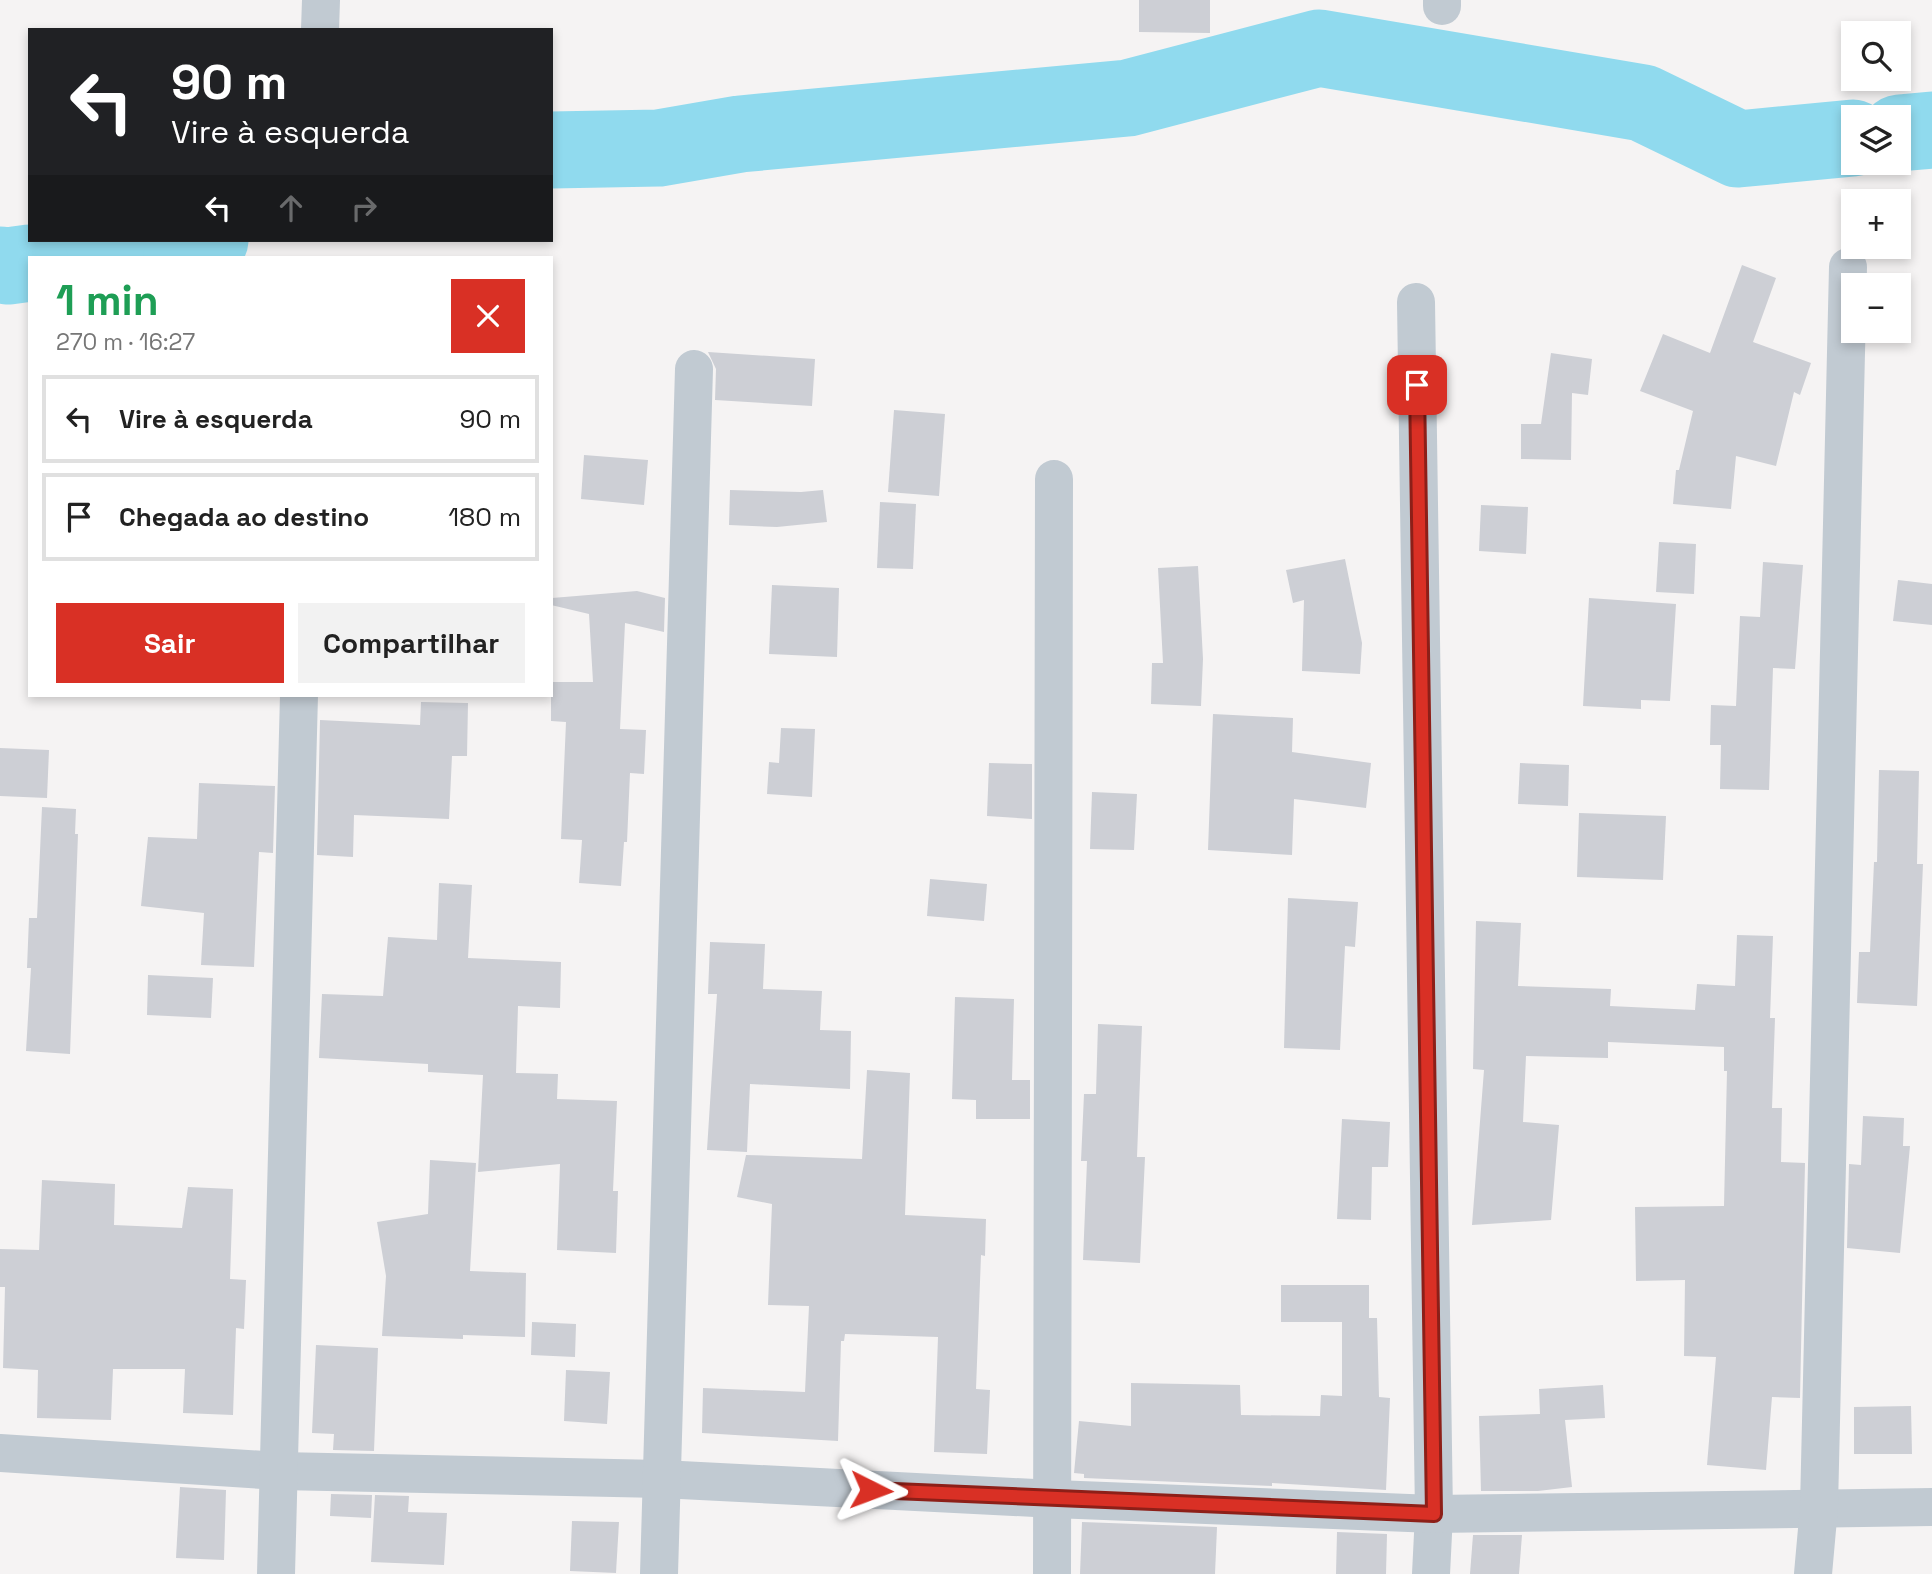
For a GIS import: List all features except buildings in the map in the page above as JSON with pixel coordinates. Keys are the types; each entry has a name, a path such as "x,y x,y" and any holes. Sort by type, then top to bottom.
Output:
{"street":[{"path":"320,28 321,0"},
{"path":"1813,1574 1819,1507 1848,267"},
{"path":"1416,302 1434,1514 1432,1574"},
{"path":"659,1574 694,369"},
{"path":"1052,1574 1054,479"},
{"path":"276,1574 299,697"},
{"path":"0,1453 279,1471 661,1479 1054,1499 1434,1514 1932,1507"}],"waterway":[{"path":"553,150 659,148 740,134 1128,98 1319,48 1643,103 1738,149 1841,139"},
{"path":"1911,132 1932,130"},
{"path":"185,256 205,250 209,242"},
{"path":"69,256 89,253 119,256"},
{"path":"0,265 28,263"}],"route":[{"path":"871,1490 1434,1514 1417,385"}]}
